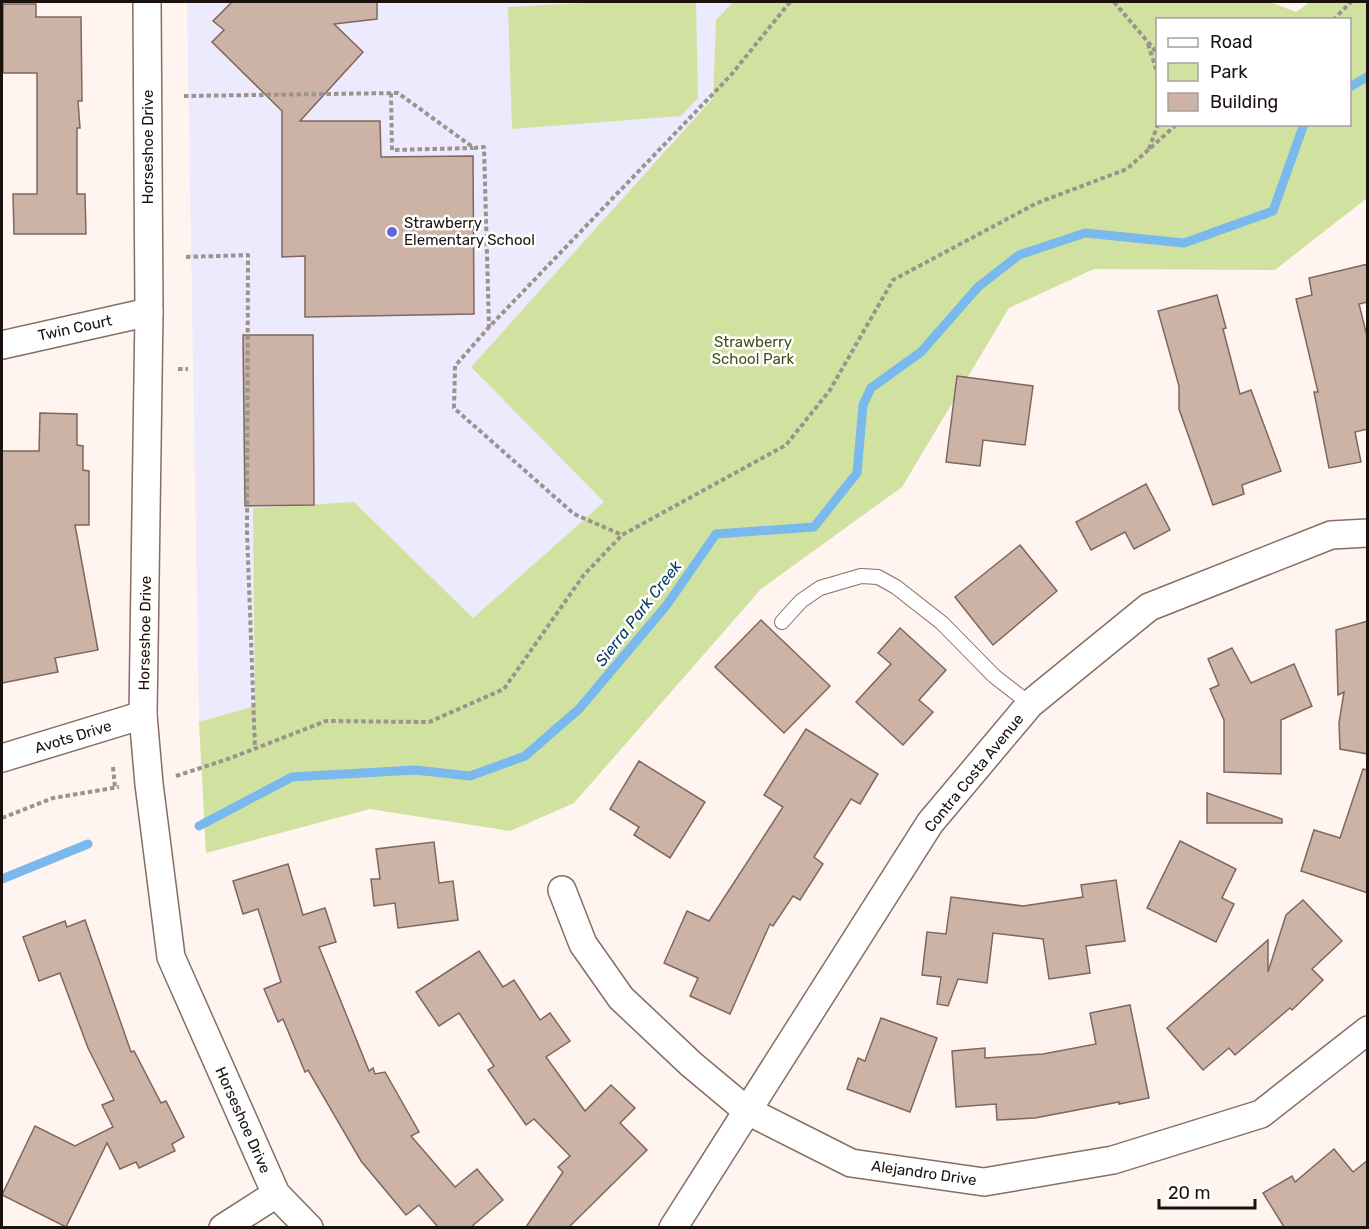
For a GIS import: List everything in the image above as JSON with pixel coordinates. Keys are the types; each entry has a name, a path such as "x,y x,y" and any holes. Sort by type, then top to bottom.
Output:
{"street":[{"name":"Horseshoe Drive","path":"147,2 149,312 143,715 149,784 171,957 276,1194 309,1227"},
{"name":"Twin Court","path":"2,345 149,312"},
{"name":"Contra Costa Avenue","path":"673,1227 930,823 1030,704 1149,607 1331,535 1368,533"},
{"name":"Avots Drive","path":"2,758 143,715"},
{"name":"Alejandro Drive","path":"562,890 584,944 621,998 746,1110 851,1163 984,1182 1113,1160 1261,1114 1368,1030"},
{"path":"223,1227 276,1194"}],"lane":[{"path":"783,622 801,601 820,588 861,576 878,577 896,587 942,623 994,676 1030,704"}],"path":[{"path":"622,535 574,514 454,408 455,366 731,75 790,2"},
{"path":"1114,2 1156,52"},
{"path":"1335,18 1351,2"},
{"path":"1148,42 1156,68"},
{"path":"391,93 392,150 484,147 489,328"},
{"path":"184,96 398,93 474,148"},
{"path":"1149,150 1157,126"},
{"path":"2,818 53,798 149,784 228,759 326,721 429,722 504,689 583,576 622,535 786,445 830,390 893,280 1037,204 1127,169 1175,126"},
{"path":"186,258 248,255 247,531 255,748"},
{"path":"178,369 188,369"},
{"path":"113,767 115,788"}],"shaded area":[{"name":"Strawberry Elementary School","path":"187,2 733,2 716,20 713,98 471,367 605,502 425,660 199,722"}],"green space":[{"path":"603,2 696,2 698,98 681,116 512,129 508,7"},
{"name":"Strawberry School Park","path":"733,2 1270,2 1296,12 1310,2 1367,2 1367,198 1275,270 1094,269 1009,308 902,487 761,589 574,803 510,831 370,809 206,853 199,722 255,706 253,508 354,502 473,618 604,502 471,367 713,98 716,20"}],"building":[{"path":"232,2 377,2 377,19 334,24 363,52 300,121 380,121 381,157 473,156 474,314 305,317 305,256 282,257 282,111 212,42 224,30 213,21"},
{"path":"3,4 36,4 36,17 81,17 82,101 78,101 80,128 77,128 77,194 85,194 86,234 14,234 13,194 37,194 37,73 3,73"},
{"path":"1368,264 1368,302 1359,304 1368,340 1368,429 1355,432 1361,462 1329,468 1314,392 1318,392 1296,299 1312,295 1309,278"},
{"path":"1217,295 1226,328 1223,329 1240,394 1251,390 1281,471 1242,485 1244,494 1213,505 1179,409 1179,386 1158,311"},
{"path":"243,335 313,335 314,505 245,506"},
{"path":"957,376 1033,386 1025,445 983,440 980,466 946,462"},
{"path":"40,413 77,414 77,445 83,446 83,470 89,471 89,525 75,525 98,650 55,658 58,672 2,683 2,451 39,451"},
{"path":"1146,484 1170,530 1134,549 1125,532 1091,550 1076,522"},
{"path":"1020,545 1057,591 993,645 955,597"},
{"path":"761,620 830,686 784,733 715,667"},
{"path":"1368,621 1368,754 1340,749 1339,723 1344,692 1338,695 1336,630"},
{"path":"900,628 946,670 919,700 933,712 903,745 856,702 891,664 878,653"},
{"path":"1232,648 1251,683 1294,664 1312,706 1281,720 1281,774 1224,772 1224,720 1210,689 1219,685 1208,659"},
{"path":"806,729 878,774 860,804 851,799 814,857 823,864 800,900 793,896 773,926 770,924 730,1014 690,996 698,978 664,963 687,911 709,921 783,807 764,795"},
{"path":"639,761 705,802 670,858 634,835 639,827 610,809"},
{"path":"1363,769 1368,770 1368,893 1301,871 1314,830 1340,838"},
{"path":"1207,793 1282,819 1282,823 1207,823"},
{"path":"1180,841 1236,869 1222,898 1234,904 1216,942 1147,908"},
{"path":"434,842 439,883 453,881 458,920 398,928 395,903 374,906 371,879 380,879 376,849"},
{"path":"288,864 303,915 325,908 336,942 319,947 369,1071 373,1068 375,1074 385,1072 419,1132 411,1136 455,1187 477,1169 503,1200 471,1227 438,1227 419,1205 406,1215 361,1161 308,1070 305,1072 283,1019 278,1022 264,989 281,982 258,909 243,914 233,881"},
{"path":"1116,880 1125,941 1086,946 1090,973 1049,979 1043,939 993,933 987,983 958,979 948,1006 937,1004 941,977 922,975 927,932 946,934 951,897 1023,906 1083,897 1081,885"},
{"path":"1303,900 1342,941 1312,969 1323,980 1292,1010 1290,1008 1235,1055 1229,1048 1203,1070 1167,1028 1268,940 1268,972 1286,915"},
{"path":"85,920 131,1052 134,1051 161,1103 166,1101 184,1137 172,1144 175,1151 139,1168 136,1162 120,1169 107,1143 66,1227 2,1195 35,1126 75,1146 113,1127 102,1105 114,1100 88,1048 60,973 39,981 23,937 65,921 67,927"},
{"path":"479,951 503,987 514,980 540,1020 550,1013 570,1041 546,1057 585,1111 611,1085 635,1108 620,1123 647,1150 569,1227 526,1227 563,1172 558,1167 570,1156 534,1119 526,1125 488,1070 494,1066 459,1013 439,1026 416,992"},
{"path":"1130,1005 1149,1098 1035,1118 997,1120 996,1104 956,1107 952,1051 985,1048 985,1058 1043,1054 1096,1044 1090,1013"},
{"path":"881,1018 937,1038 910,1112 847,1089 858,1058 865,1061"},
{"path":"1334,1149 1353,1172 1368,1160 1368,1227 1284,1227 1263,1193 1292,1176 1295,1182"}],"waterway":[{"name":"Sierra Park Creek","path":"1351,86 1368,76"},
{"name":"Sierra Park Creek","path":"199,826 292,777 415,770 470,776 525,756 579,709 666,606 716,534 814,527 857,473 863,405 871,388 921,352 978,287 1019,255 1085,233 1184,243 1273,211 1303,126"},
{"name":"Sierra Park Creek","path":"2,879 88,844"}],"place":[{"name":"Strawberry Elementary School","path":"392,232"}]}
